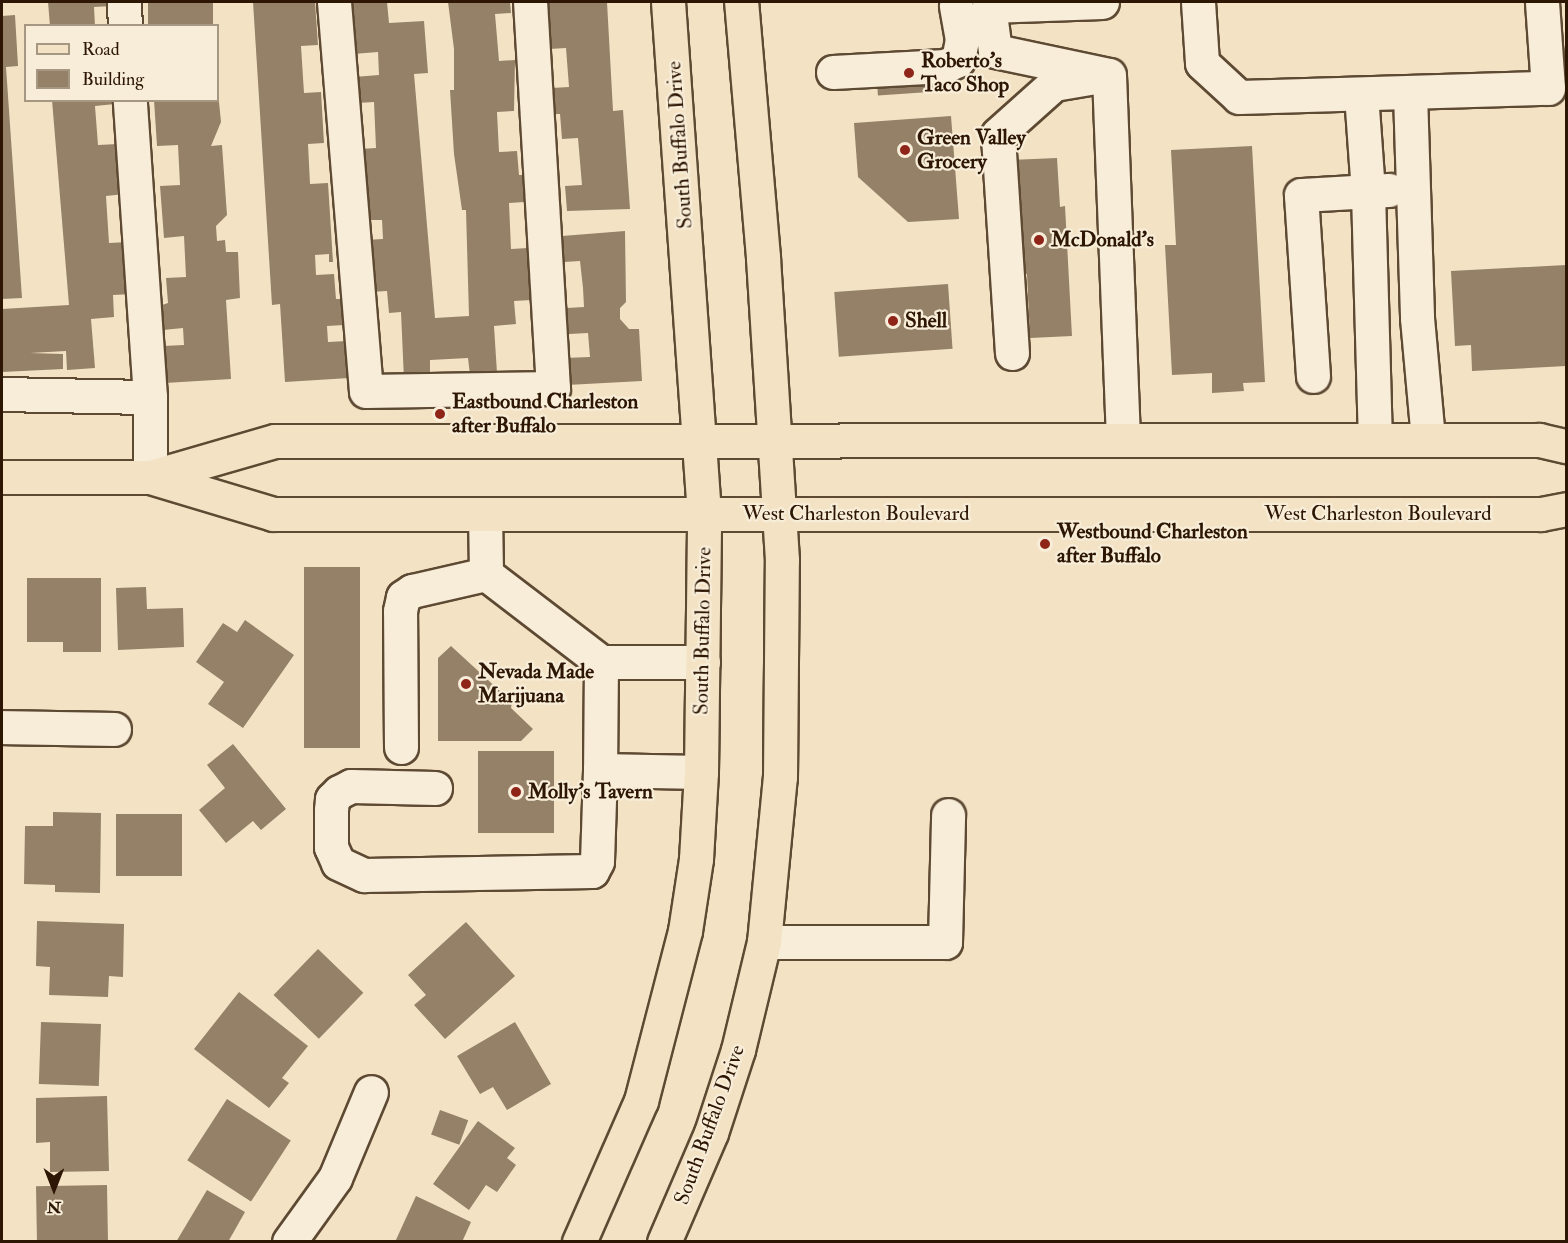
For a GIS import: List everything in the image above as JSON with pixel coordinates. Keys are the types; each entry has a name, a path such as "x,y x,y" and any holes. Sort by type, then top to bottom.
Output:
{"main road":[{"name":"South Buffalo Drive","path":"579,1242 641,1101 665,1015 691,890 701,772 704,514 668,2"},
{"name":"South Buffalo Drive","path":"664,1242 715,1123 738,1050 764,942 780,777 779,514 763,257 741,2"},
{"name":"West Charleston Boulevard","path":"2,477 150,477 275,441 1539,440 1566,446"},
{"name":"West Charleston Boulevard","path":"150,477 273,514 1541,514 1566,508"}],"street":[{"path":"123,2 125,24"},
{"path":"334,2 366,391 553,388 530,2"},
{"path":"833,72 945,66 958,60 962,40 956,4 989,6 1102,2"},
{"path":"1198,2 1202,63 1239,97 1548,88 1542,2"},
{"path":"989,6 995,51 1109,75"},
{"path":"1012,353 998,134 1020,82 1054,84 1109,75"},
{"path":"1109,75 1124,440"},
{"path":"1410,93 1417,318 1428,440"},
{"path":"1361,94 1368,192 1375,440"},
{"path":"130,102 150,397 150,477"},
{"path":"1313,376 1301,195 1412,189"},
{"path":"2,394 150,397"},
{"path":"485,514 486,574"},
{"path":"486,574 601,663 703,663"},
{"path":"401,747 400,611 403,597 486,574"},
{"path":"435,788 351,786 339,792 332,799 331,810 331,847 338,863 364,875 592,871 597,861 601,663"},
{"path":"2,727 114,729"},
{"path":"600,770 701,772"},
{"path":"764,942 945,942 948,814"},
{"path":"288,1242 335,1178 371,1092"}],"building":[{"path":"48,2 112,2 113,6 94,7 95,24 50,24"},
{"path":"148,2 213,2 213,24 148,24"},
{"path":"253,2 315,2 318,45 301,46 304,93 321,92 324,143 308,144 310,184 328,183 333,262 329,262 329,254 315,255 316,275 334,274 336,299 342,299 344,325 327,326 328,342 347,341 349,378 285,382 280,304 272,305"},
{"path":"348,2 387,2 389,23 424,21 428,73 414,74 435,318 469,316 466,210 462,210 454,154 450,90 454,90 454,49 448,2 510,2 511,13 495,14 499,61 515,60 514,111 497,112 499,152 517,151 519,175 523,175 524,202 509,203 511,249 528,248 531,300 514,301 516,324 494,326 497,373 470,375 468,358 430,360 430,379 404,380 401,312 389,313 387,291 370,292 366,240 383,239 382,220 369,220 369,212 365,212 368,200 363,201 360,149 376,148 374,102 356,103 354,77 379,75 378,52 353,54"},
{"path":"546,2 607,2 613,111 623,110 630,209 567,211 565,186 582,185 578,138 562,139 560,114 553,114 552,88 569,87 566,48 549,49"},
{"path":"15,15 18,66 6,67 22,298 2,299 2,16"},
{"name":"Roberto's Taco Shop","path":"941,51 944,91 878,96 875,56"},
{"path":"52,102 115,102 115,104 95,106 98,145 118,144 125,194 106,196 109,243 129,242 132,294 113,295 114,317 91,319 95,368 67,370 66,351 30,353 63,354 63,369 2,372 2,309 69,305"},
{"path":"154,102 219,102 221,122 211,146 222,145 227,215 216,226 217,241 225,240 226,252 238,252 240,298 226,300 231,379 165,383 163,346 184,345 183,328 163,330 162,305 168,303 166,278 186,277 184,236 164,238 160,186 180,185 178,145 157,146"},
{"name":"Green Valley Grocery","path":"951,116 959,219 908,222 858,177 854,123"},
{"path":"1252,146 1265,382 1243,383 1244,391 1212,393 1212,373 1172,375 1165,245 1176,245 1171,150"},
{"name":"McDonald's","path":"1057,158 1060,207 1065,206 1072,336 1030,338 1027,274 1013,275 1007,160"},
{"path":"625,231 626,302 620,308 620,319 629,329 639,329 642,381 567,385 565,358 590,357 588,333 569,334 567,308 584,307 583,288 580,261 564,262 562,236"},
{"path":"1566,265 1566,366 1472,371 1471,345 1455,346 1451,271"},
{"name":"Shell","path":"948,284 953,349 839,357 834,292"},
{"path":"304,567 360,567 360,748 304,748"},
{"path":"27,578 101,578 101,652 63,652 63,642 27,642"},
{"path":"146,587 147,609 183,608 184,647 118,650 116,588"},
{"path":"245,620 294,655 243,728 208,704 224,682 196,662 223,623 237,632"},
{"name":"Nevada Made Marijuana","path":"451,646 512,702 511,708 533,729 521,741 438,741 438,658"},
{"path":"233,744 286,809 261,830 253,821 226,843 199,810 225,788 207,765"},
{"name":"Molly's Tavern","path":"478,751 554,751 554,833 478,833"},
{"path":"53,812 101,813 100,893 55,892 55,885 24,884 25,826 53,826"},
{"path":"116,814 182,814 182,876 116,876"},
{"path":"37,921 124,924 123,977 109,976 108,997 49,995 50,967 36,966"},
{"path":"466,922 515,976 445,1039 414,1005 426,995 408,975"},
{"path":"318,949 363,993 319,1039 274,995"},
{"path":"239,992 308,1046 282,1078 289,1083 269,1108 194,1049"},
{"path":"41,1022 101,1024 99,1086 39,1084"},
{"path":"515,1022 551,1084 507,1110 493,1087 480,1094 457,1056"},
{"path":"107,1096 109,1171 50,1172 50,1142 36,1143 36,1098"},
{"path":"227,1099 291,1140 251,1202 187,1160"},
{"path":"440,1110 468,1120 459,1145 431,1134"},
{"path":"478,1121 515,1148 507,1158 516,1165 497,1192 486,1185 469,1210 433,1184"},
{"path":"107,1185 108,1242 37,1242 36,1186"},
{"path":"207,1190 245,1212 228,1242 176,1242"},
{"path":"416,1196 471,1222 462,1242 395,1242"}],"place":[{"name":"Roberto's Taco Shop","path":"909,73"},
{"name":"Green Valley Grocery","path":"905,150"},
{"name":"McDonald's","path":"1039,240"},
{"name":"Shell","path":"893,321"},
{"name":"Eastbound Charleston after Buffalo","path":"440,414"},
{"name":"Westbound Charleston after Buffalo","path":"1045,544"},
{"name":"Nevada Made Marijuana","path":"466,684"},
{"name":"Molly's Tavern","path":"516,792"}]}
